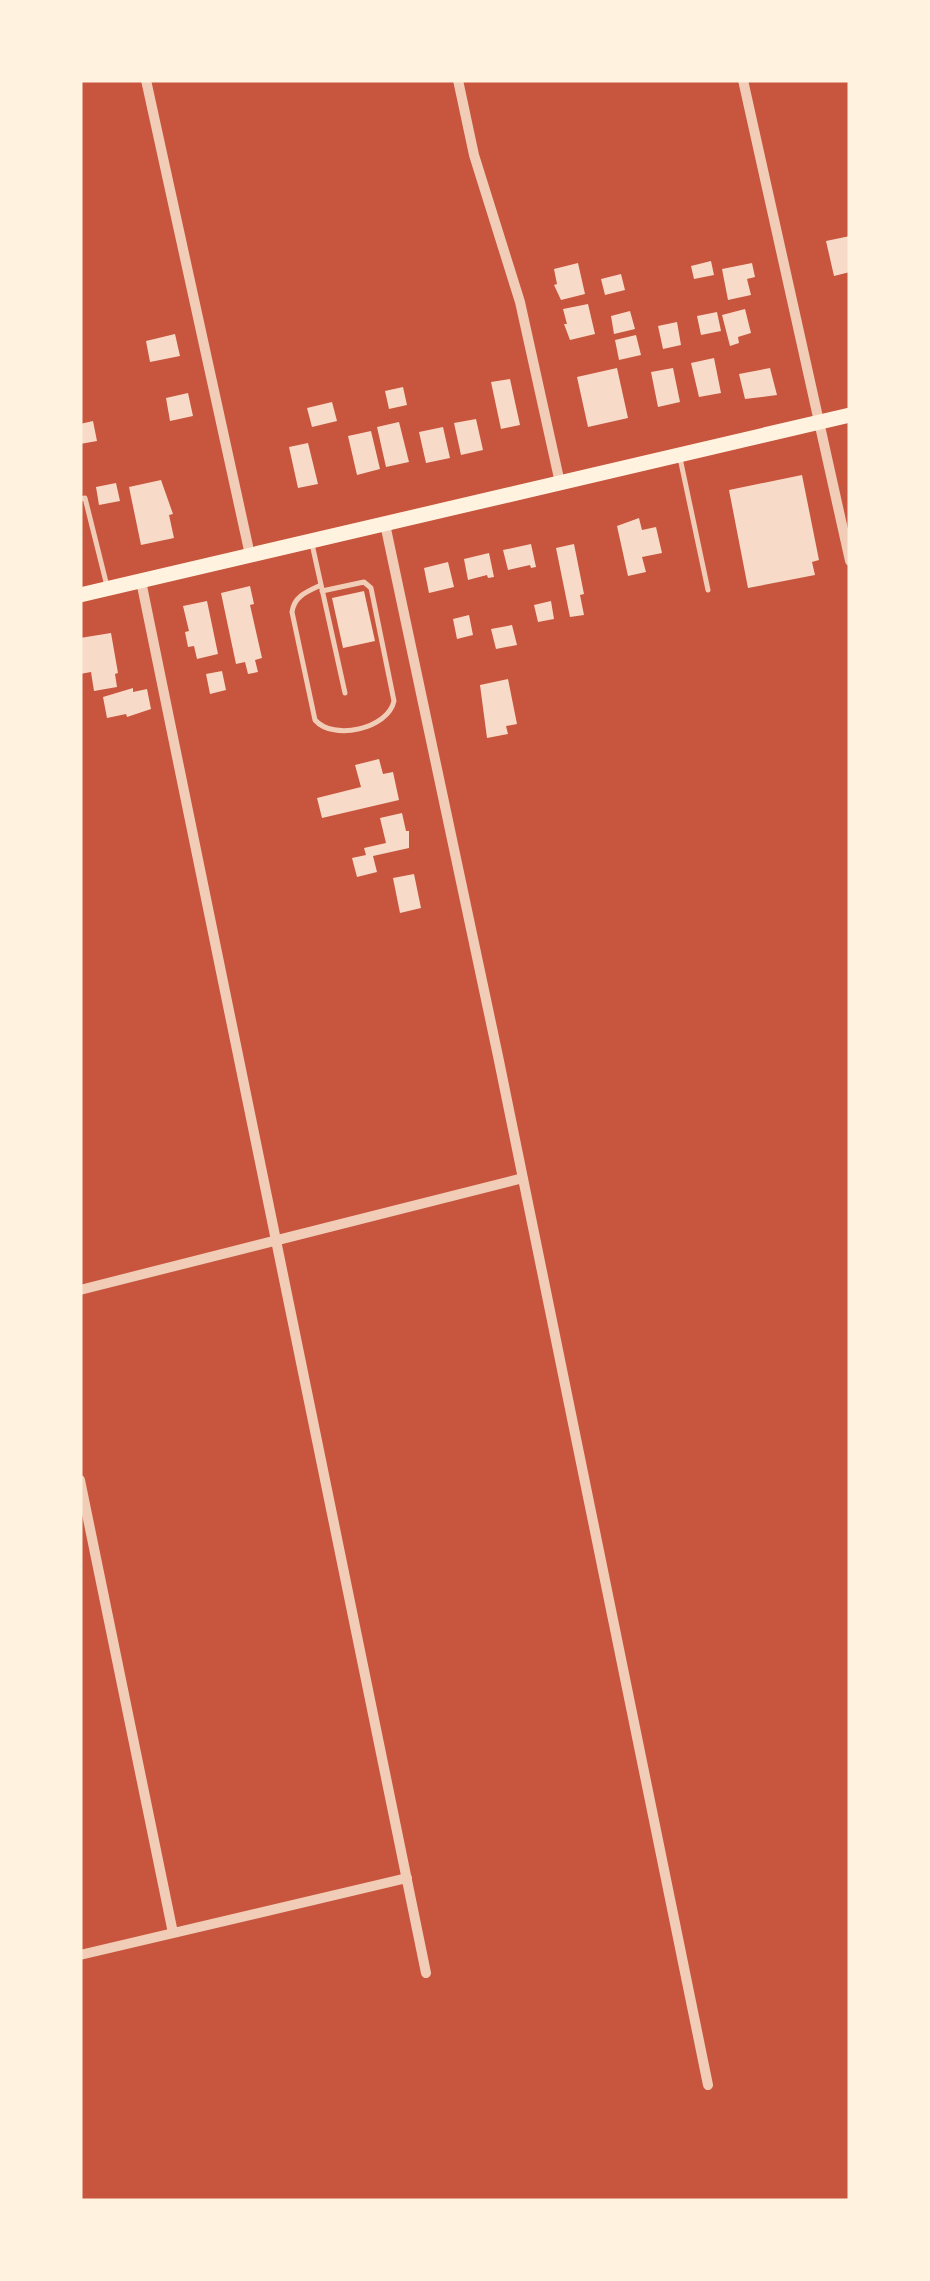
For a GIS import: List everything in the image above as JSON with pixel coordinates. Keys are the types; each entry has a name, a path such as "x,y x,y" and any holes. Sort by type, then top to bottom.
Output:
{"main road":[{"path":"80,595 850,415"}],"street":[{"path":"146,80 250,555"},
{"path":"458,80 474,155 520,302 560,483"},
{"path":"742,80 850,561"},
{"path":"385,524 708,2085"},
{"path":"141,581 426,1973"},
{"path":"80,1290 523,1178"},
{"path":"80,1480 173,1933"},
{"path":"80,1955 407,1878"}],"lane":[{"path":"679,455 708,590"},
{"path":"80,500 85,498 107,589"},
{"path":"312,541 345,692"},
{"path":"364,582 371,588 394,701 392,713 382,722 334,732 323,730 315,720 292,612 293,603 322,588 364,582"}],"building":[{"path":"850,236 850,272 834,276 826,241"},
{"path":"711,261 714,275 694,279 691,266"},
{"path":"578,263 585,294 561,300 554,285 554,269"},
{"path":"752,263 755,277 747,279 751,295 728,300 722,269"},
{"path":"621,274 625,290 605,295 601,279"},
{"path":"588,304 595,334 570,340 563,309"},
{"path":"745,309 751,333 738,337 739,343 730,346 722,315"},
{"path":"630,311 635,329 614,334 611,316"},
{"path":"717,312 721,331 701,335 697,316"},
{"path":"677,322 681,345 663,349 658,326"},
{"path":"175,334 180,356 150,362 146,341"},
{"path":"636,335 641,355 619,360 615,340"},
{"path":"714,358 721,393 699,397 691,363"},
{"path":"617,368 628,418 588,427 577,377"},
{"path":"673,368 680,402 658,407 651,372"},
{"path":"770,368 777,395 745,399 739,374"},
{"path":"510,379 520,425 501,429 491,382"},
{"path":"403,387 407,405 389,409 385,391"},
{"path":"188,393 193,416 170,421 166,398"},
{"path":"332,402 337,421 312,427 307,408"},
{"path":"476,419 483,450 461,455 454,423"},
{"path":"93,421 97,441 80,444 80,424"},
{"path":"399,422 409,462 386,467 377,427"},
{"path":"443,427 450,458 426,463 419,432"},
{"path":"371,431 380,469 357,475 348,436"},
{"path":"308,443 318,484 298,488 289,447"},
{"path":"802,475 819,560 812,562 815,575 748,588 729,490"},
{"path":"161,480 173,514 169,515 174,538 141,545 129,487"},
{"path":"116,483 120,501 99,505 96,487"},
{"path":"639,518 642,530 656,527 662,553 642,557 646,572 628,576 617,526"},
{"path":"531,544 536,567 508,570 503,550"},
{"path":"574,544 584,615 570,617 556,548"},
{"path":"489,553 494,577 468,580 464,559"},
{"path":"448,562 454,587 429,593 424,568"},
{"path":"250,586 254,604 250,605 262,658 255,660 258,672 248,674 245,662 236,664 221,593"},
{"path":"364,591 375,641 343,648 332,598"},
{"path":"207,601 218,654 197,659 194,646 188,647 183,606"},
{"path":"551,601 554,619 538,622 534,605"},
{"path":"469,615 473,635 457,639 453,619"},
{"path":"512,625 517,645 496,649 491,629"},
{"path":"111,633 117,687 94,691 91,672 80,674 80,638"},
{"path":"222,671 226,690 210,694 206,674"},
{"path":"508,679 517,724 506,726 508,734 487,738 480,685"},
{"path":"133,688 133,692 147,689 151,709 127,717 126,714 107,718 103,697"},
{"path":"379,759 383,774 393,772 399,800 322,818 317,798 361,787 355,765"},
{"path":"402,813 409,831 409,848 373,856 377,872 357,877 352,858 366,855 364,848 386,843 380,818"},
{"path":"414,874 421,908 400,913 393,878"}]}
